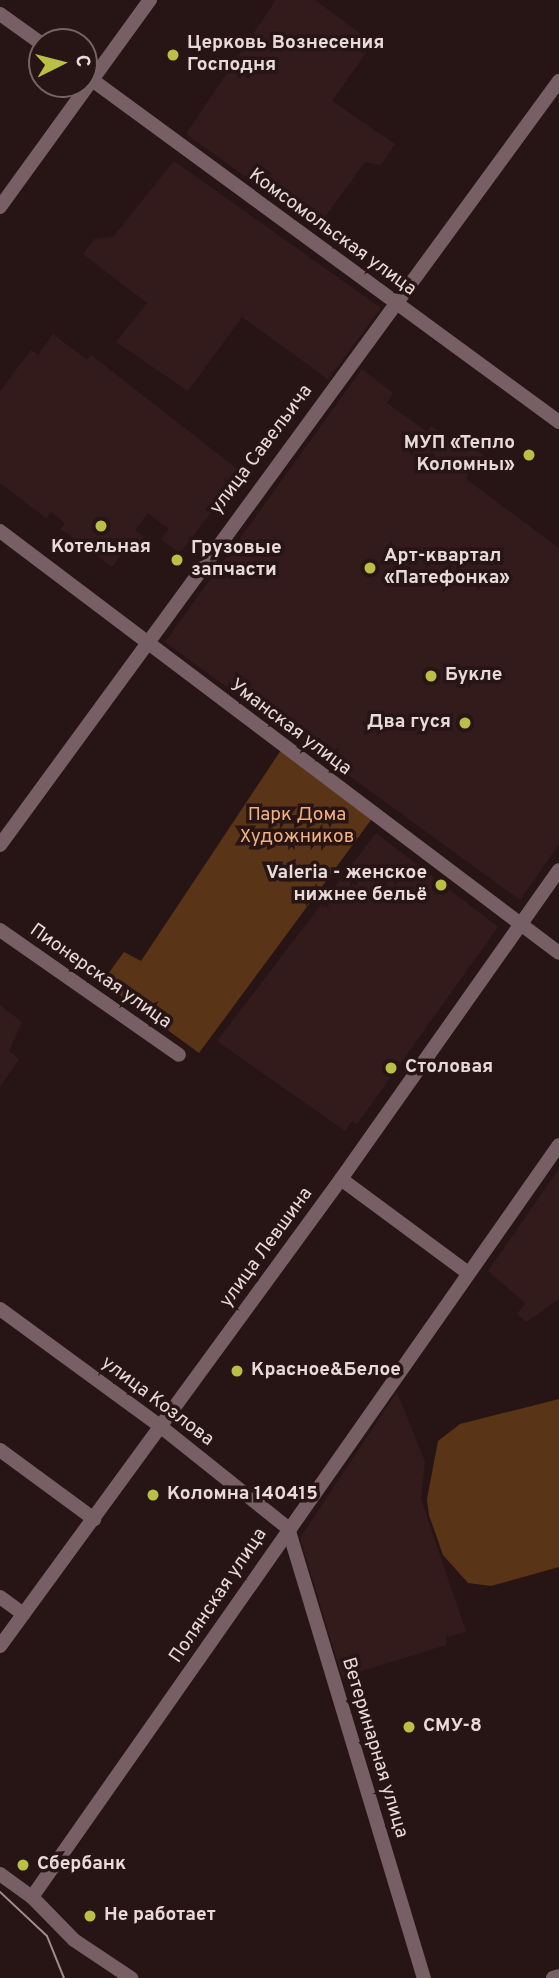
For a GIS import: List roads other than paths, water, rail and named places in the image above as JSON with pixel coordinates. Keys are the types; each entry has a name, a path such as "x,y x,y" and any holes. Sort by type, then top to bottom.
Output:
{"street":[{"path":"98,65 150,0"},
{"path":"0,14 28,34"},
{"name":"улица Савельича","path":"0,845 145,643 559,81"},
{"name":"Комсомольская улица","path":"98,84 559,422"},
{"path":"0,207 74,98"},
{"name":"Уманская улица","path":"0,531 559,953"},
{"name":"улица Левшина","path":"0,1646 341,1179 559,870"},
{"name":"Пионерская улица","path":"0,930 178,1055"},
{"name":"Полянская улица","path":"32,1897 288,1528 559,1145"},
{"path":"341,1179 468,1273"},
{"name":"улица Козлова","path":"0,1309 160,1426 288,1528"},
{"path":"0,1450 94,1519"},
{"name":"Ветеринарная улица","path":"288,1528 424,1978"},
{"path":"0,1597 23,1614"},
{"path":"0,1874 32,1897 74,1940 131,1978"},
{"path":"554,1978 559,1976"}],"tram line":[{"path":"0,1892 47,1936 64,1978"}],"place":[{"name":"Церковь Вознесения Господня","path":"173,55"},
{"name":"МУП «Тепло Коломны»","path":"529,455"},
{"name":"Котельная","path":"101,526"},
{"name":"Грузовые запчасти","path":"177,560"},
{"name":"Арт-квартал «Патефонка»","path":"370,568"},
{"name":"Букле","path":"431,676"},
{"name":"Два гуся","path":"465,723"},
{"name":"Valeria - женское нижнее бельё","path":"441,885"},
{"name":"Столовая","path":"391,1068"},
{"name":"Красное&Белое","path":"237,1371"},
{"name":"Коломна 140415","path":"153,1495"},
{"name":"СМУ-8","path":"409,1727"},
{"name":"Сбербанк","path":"23,1865"},
{"name":"Не работает","path":"90,1916"}],"park label":[{"name":"Парк Дома Художников","path":"297,827"}]}
